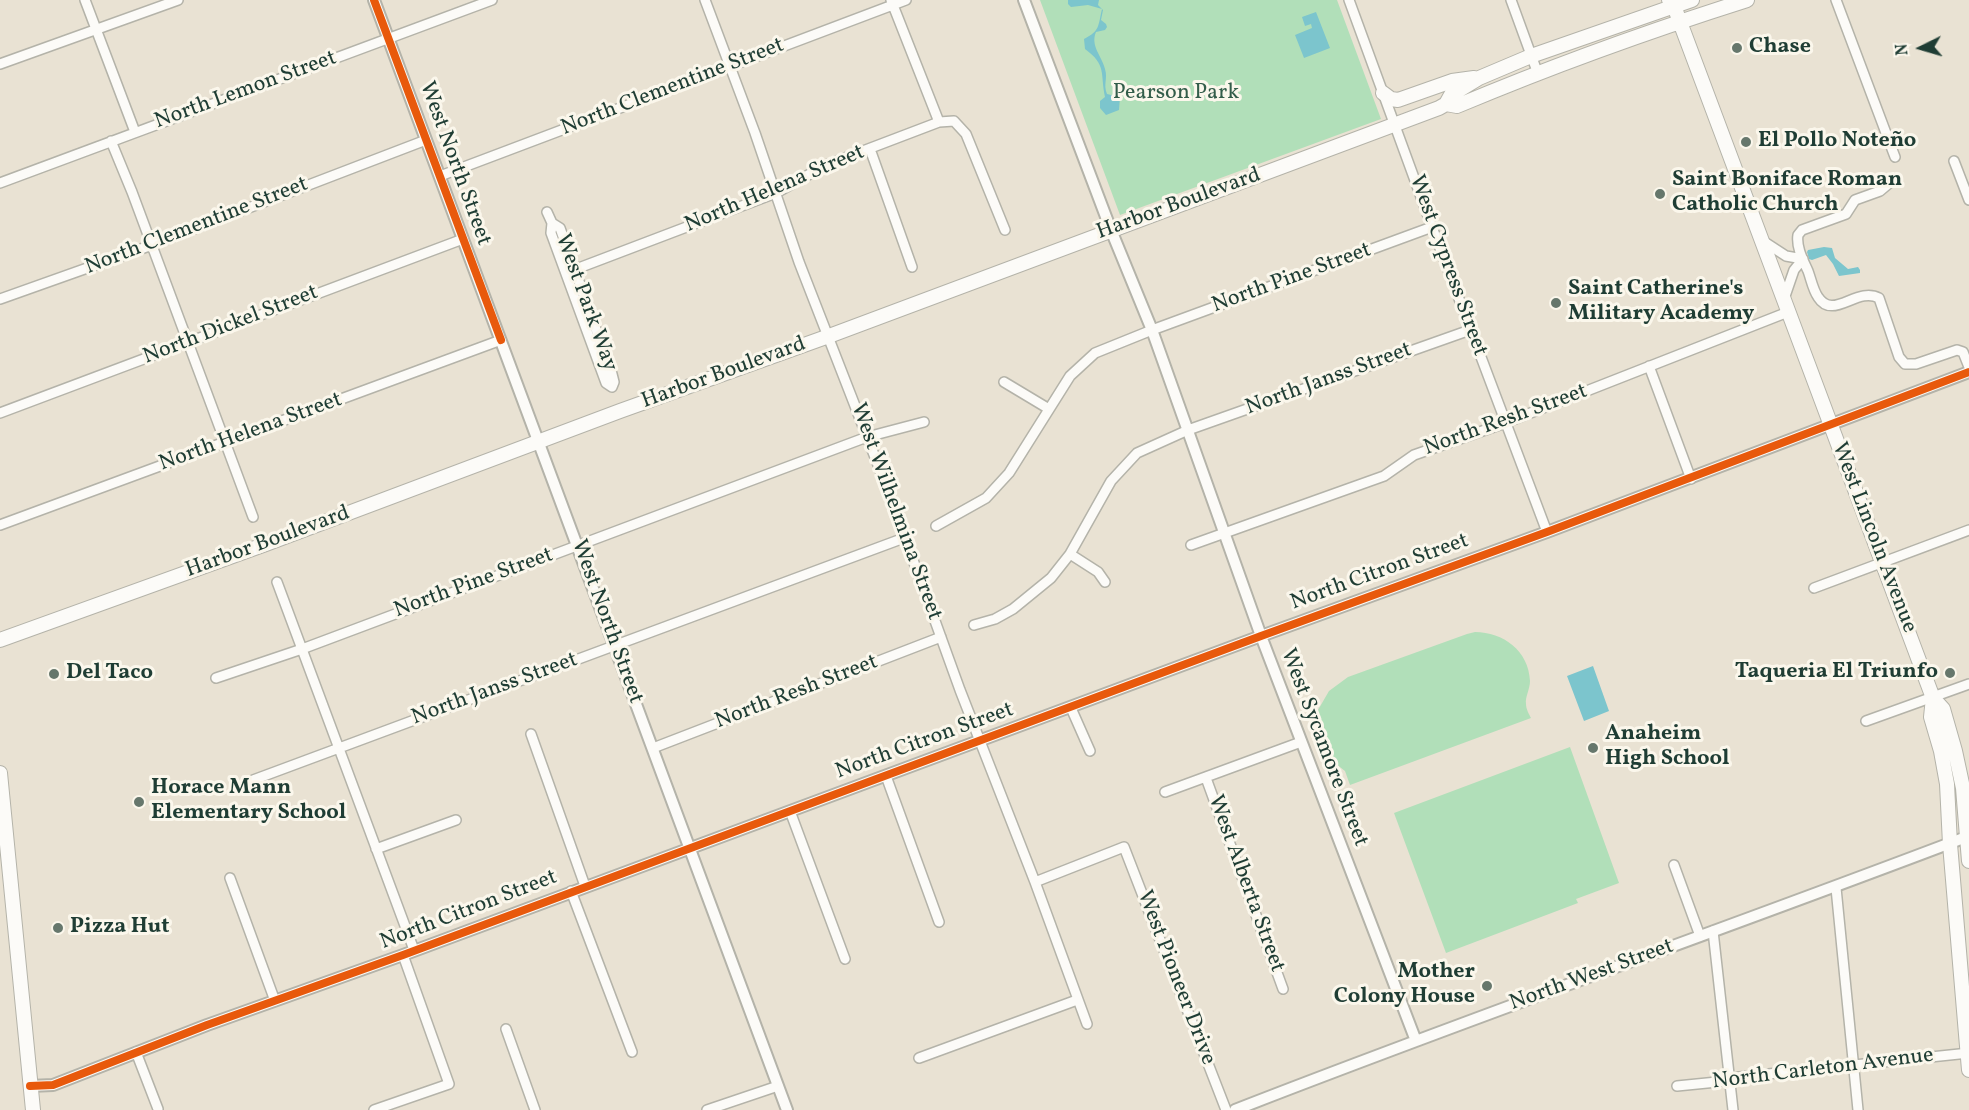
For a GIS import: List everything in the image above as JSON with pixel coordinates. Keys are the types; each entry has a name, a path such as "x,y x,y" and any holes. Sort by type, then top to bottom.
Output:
{"main road":[{"name":"Harbor Boulevard","path":"1446,104 1450,95 1479,78 1672,2 1692,0"},
{"name":"Harbor Boulevard","path":"0,640 829,336 1446,104 1457,106 1679,22 1747,0"},
{"name":"West Lincoln Avenue","path":"1672,2 1932,698 1931,717 1941,751 1947,784 1969,1070"},
{"path":"1383,93 1391,99 1398,100 1452,81 1479,78"},
{"name":"West Lincoln Avenue","path":"1932,698 1943,709 1955,751 1963,788 1969,861"},
{"path":"0,773 33,1110"}],"street":[{"path":"85,0 135,132"},
{"path":"0,64 178,0"},
{"name":"West North Street","path":"374,0 787,1110"},
{"name":"North Lemon Street","path":"0,183 492,0"},
{"name":"West Wilhelmina Street","path":"705,0 799,262 887,488 1087,1024"},
{"name":"North Clementine Street","path":"440,176 729,67 892,2 906,0"},
{"name":"West Sycamore Street","path":"1024,0 1111,230 1152,330 1261,636 1416,1041"},
{"name":"West Cypress Street","path":"1349,0 1431,227 1547,532"},
{"path":"1511,0 1538,74"},
{"path":"1836,0 1895,157"},
{"path":"892,2 939,122 954,121 966,134 1005,230"},
{"name":"North Helena Street","path":"576,269 776,193 826,165 939,122"},
{"name":"North Clementine Street","path":"0,299 152,245 426,140"},
{"path":"111,141 227,443 253,517"},
{"path":"870,149 912,267"},
{"path":"1954,161 1969,200"},
{"path":"1893,180 1880,191 1855,200 1846,213 1800,232 1797,241 1818,297 1825,304 1836,306 1869,294 1880,299 1899,357 1903,362 1913,365 1957,350 1963,352 1969,367"},
{"name":"West Park Way","path":"547,212 552,223 560,228 576,269 612,374 614,382 612,387 606,383 550,233 552,223"},
{"name":"North Pine Street","path":"936,526 986,498 1008,473 1070,376 1095,353 1431,227"},
{"name":"North Dickel Street","path":"0,413 463,239"},
{"path":"1761,240 1789,257 1803,260"},
{"path":"1786,306 1792,274 1803,260"},
{"name":"North Resh Street","path":"1191,545 1384,476 1414,455 1505,423 1649,366 1786,306"},
{"name":"North Janss Street","path":"974,625 994,619 1013,609 1051,578 1070,554 1111,481 1137,453 1188,430 1470,330"},
{"name":"North Helena Street","path":"0,525 501,340"},
{"path":"1649,366 1691,479"},
{"name":"North Citron Street","path":"30,1086 53,1085 571,891 1691,479 1969,372"},
{"path":"1004,381 1049,409"},
{"name":"North Pine Street","path":"216,678 867,437 924,422"},
{"path":"1814,588 1969,530"},
{"name":"North Janss Street","path":"253,780 904,538"},
{"path":"1070,554 1098,572 1105,582"},
{"path":"277,582 414,950"},
{"name":"North Resh Street","path":"653,748 941,637"},
{"path":"1866,722 1969,684"},
{"path":"1071,708 1090,751"},
{"path":"531,734 585,886"},
{"path":"1165,792 1301,742"},
{"path":"885,776 939,922"},
{"name":"West Alberta Street","path":"1206,778 1283,989"},
{"path":"790,811 845,959"},
{"path":"376,849 456,820"},
{"name":"North West Street","path":"1235,1110 1250,1107 1416,1041 1836,888 1968,837"},
{"name":"West Pioneer Drive","path":"1035,882 1124,847 1226,1110"},
{"path":"1674,865 1700,936"},
{"path":"231,878 275,1001"},
{"path":"1836,888 1858,1110"},
{"path":"571,891 632,1052"},
{"path":"1713,931 1733,1110"},
{"path":"380,1109 449,1084 403,955"},
{"path":"919,1058 1077,1000"},
{"path":"506,1029 535,1110"},
{"path":"136,1052 158,1110"},
{"name":"North Carleton Avenue","path":"1677,1086 1717,1082 1730,1078 1968,1053"},
{"path":"707,1110 778,1086"}],"green space":[{"name":"Pearson Park","path":"1040,0 1337,0 1381,119 1120,215"},
{"path":"1475,632 1495,635 1513,645 1520,652 1530,681 1526,704 1531,718 1350,785 1345,771 1327,757 1316,735 1318,710 1329,691 1348,677"},
{"path":"1570,747 1619,883 1576,899 1578,903 1446,953 1394,813"}],"water":[{"path":"1068,0 1099,0 1098,5 1102,9 1088,5 1071,7"},
{"path":"1102,9 1101,20 1107,27 1105,30 1096,32 1094,42 1104,64 1107,94 1120,97 1119,110 1106,115 1100,108 1100,101 1105,97 1100,65 1085,49 1084,39 1096,30"},
{"path":"1316,12 1330,48 1304,58 1295,35 1312,28 1311,24 1305,26 1302,17"},
{"path":"1832,248 1835,258 1848,269 1858,267 1860,273 1839,276 1826,255 1809,259 1808,250"},
{"path":"1593,666 1609,711 1584,721 1567,676"}],"cycle path":[{"path":"374,0 501,340"},
{"path":"30,1086 53,1085 207,1025 403,955 1547,532 1969,372"}],"place":[{"name":"Chase","path":"1737,48"},
{"name":"El Pollo Noteño","path":"1746,142"},
{"name":"Saint Boniface Roman Catholic Church","path":"1660,194"},
{"name":"Saint Catherine's Military Academy","path":"1556,303"},
{"name":"Taqueria El Triunfo","path":"1950,673"},
{"name":"Del Taco","path":"54,674"},
{"name":"Anaheim High School","path":"1593,748"},
{"name":"Horace Mann Elementary School","path":"139,802"},
{"name":"Pizza Hut","path":"58,928"},
{"name":"Mother Colony House","path":"1487,986"}]}
